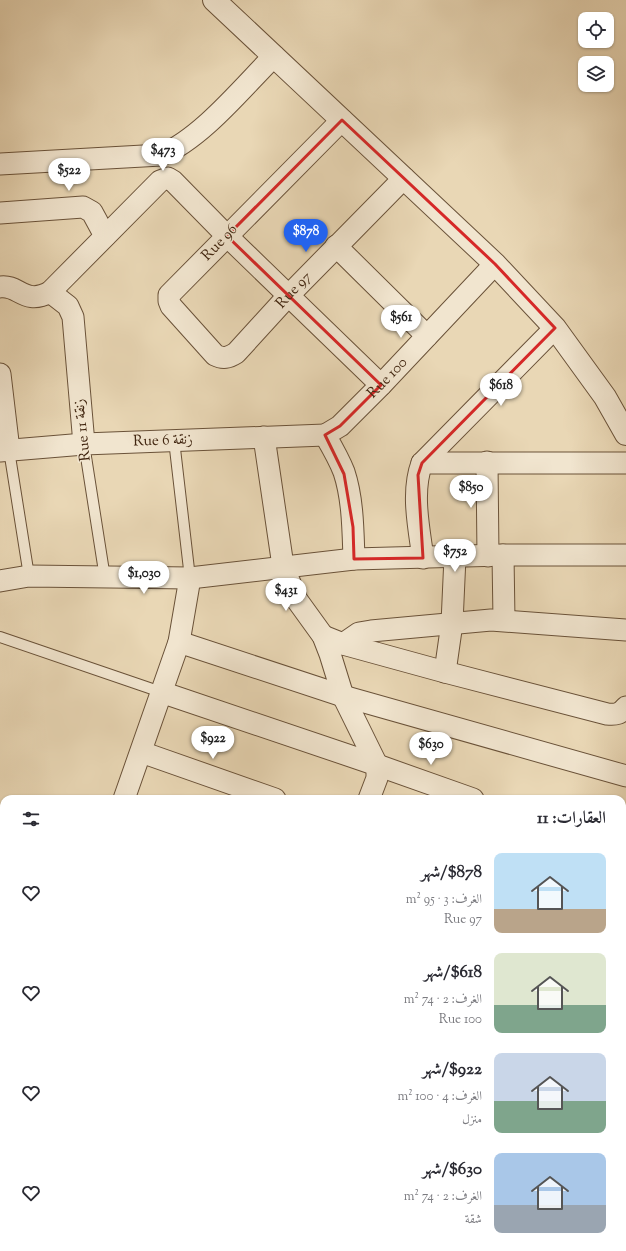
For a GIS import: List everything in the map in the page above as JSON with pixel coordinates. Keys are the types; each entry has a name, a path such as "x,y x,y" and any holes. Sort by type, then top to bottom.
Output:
{"street":[{"path":"214,0 495,264 555,328 605,397 626,434"},
{"path":"0,164 161,155 176,149 196,134 274,56"},
{"name":"Rue 96","path":"236,353 228,357 221,358 215,355 178,314 169,301 169,295 342,120"},
{"path":"0,287 9,288 27,296 40,297 50,292 160,181 168,178 173,181 288,296 381,385"},
{"name":"Rue 97","path":"236,353 336,246 404,178"},
{"path":"0,213 83,208 92,212 105,236"},
{"path":"336,246 427,336"},
{"name":"Rue 100","path":"325,436 340,426 381,385 495,264"},
{"name":"Rue 11 زنقة","path":"50,292 68,306 73,317 84,444"},
{"path":"423,558 418,518 418,475 422,463 555,328"},
{"path":"0,374 4,450"},
{"path":"325,436 344,474 353,527 354,559"},
{"name":"Rue 6 زنقة","path":"4,450 84,444 174,440 325,436"},
{"path":"264,437 283,566 298,600 323,636 343,696 377,765 377,778 371,795"},
{"path":"487,462 495,555 504,620"},
{"path":"422,463 626,463"},
{"path":"0,581 29,576 190,578 283,566 354,559 495,555 626,555"},
{"path":"445,672 452,623 455,556"},
{"path":"125,795 179,642 190,578"},
{"path":"343,644 359,633 371,631 452,623 504,620 626,630"},
{"path":"323,636 343,644 607,714 615,715 622,713 626,707"},
{"path":"179,642 343,696 626,776"},
{"path":"161,692 462,795"},
{"path":"141,752 264,795"}],"lane":[{"path":"174,440 190,578"},
{"name":"Rue 11 زنقة","path":"84,444 105,578"},
{"path":"4,450 29,576"},
{"path":"0,637 161,692"}],"highlighted area":[{"path":"342,120 495,264 555,328 422,463 418,475 423,558 354,559 353,527 344,474 325,435 340,426 381,385 227,236"}]}
